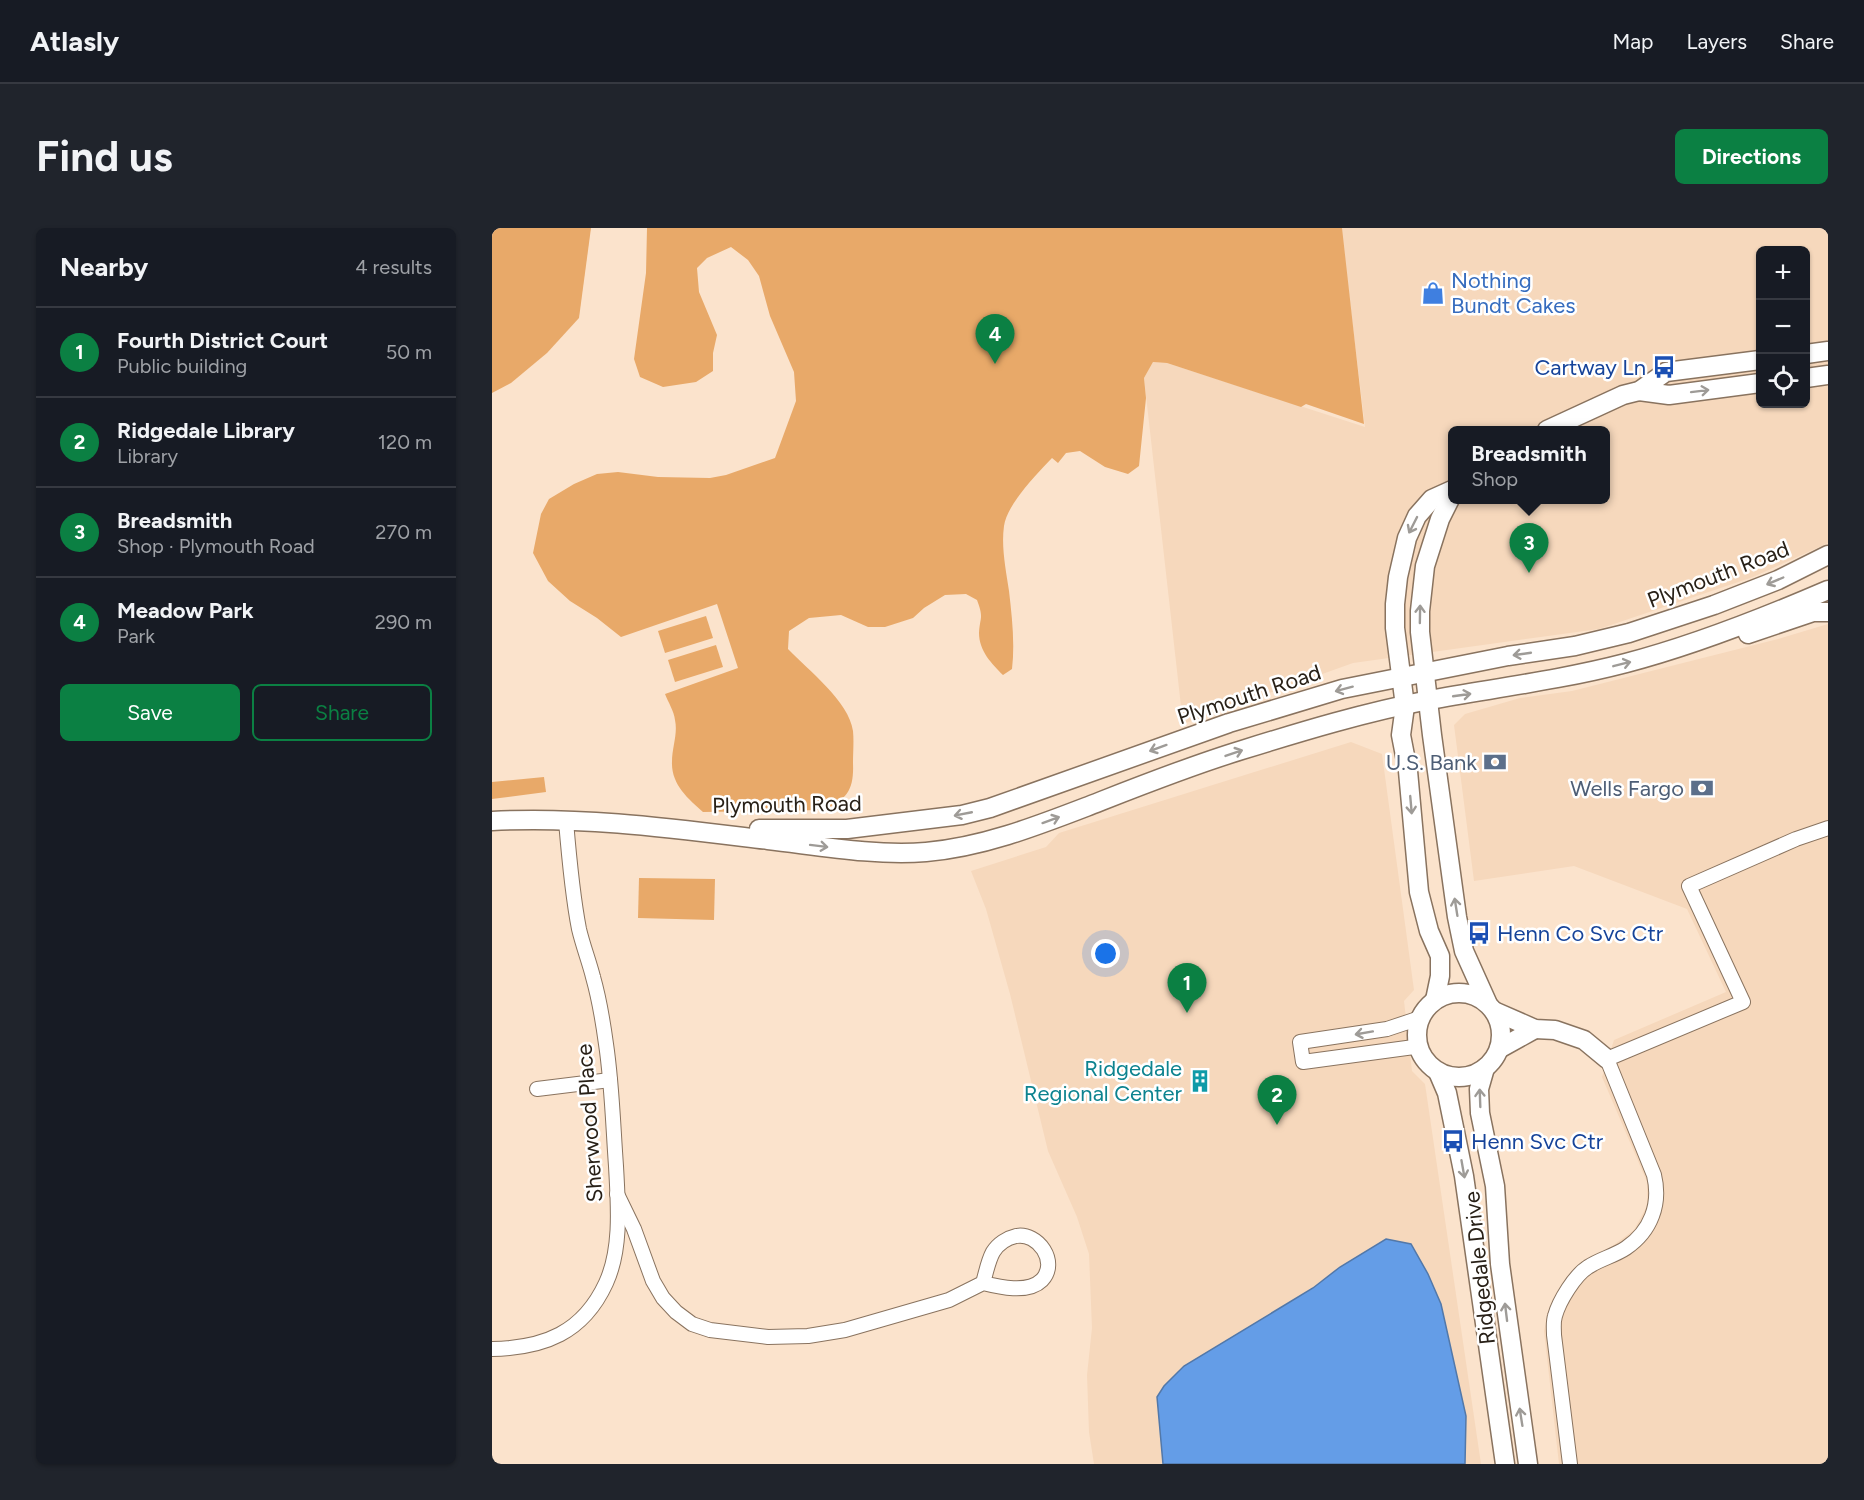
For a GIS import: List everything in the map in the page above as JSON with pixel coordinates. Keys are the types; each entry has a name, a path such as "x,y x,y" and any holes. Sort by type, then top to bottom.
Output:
{"main road":[{"path":"1810,353 1828,351"},
{"path":"1556,426 1623,395 1639,391 1666,372 1756,361"},
{"path":"1810,377 1828,375"},
{"path":"1639,391 1669,395 1756,384"},
{"path":"1435,1000 1440,976 1440,956 1429,931 1419,892 1408,771 1401,735 1405,706 1395,628 1395,604 1398,577 1407,538 1418,516 1431,499 1448,492"},
{"path":"1448,503 1431,544 1423,581 1420,610 1425,672 1448,853 1464,951 1501,1034 1499,1049"},
{"name":"Plymouth Road","path":"678,829 846,829 962,815 990,808 1228,723 1342,689 1508,656 1575,646 1629,633 1746,593 1828,555"},
{"name":"Plymouth Road","path":"492,821 566,821 678,829 858,850 904,853 962,848 1028,828 1240,750 1372,713 1428,700 1570,676 1656,655 1828,590"},
{"path":"1656,655 1696,652 1813,612 1828,612"},
{"path":"1019,797 1028,828"},
{"path":"1535,1029 1499,1049 1485,1068 1462,1077 1450,1076 1438,1071 1427,1062 1420,1051 1417,1040 1420,1018 1435,1000 1446,994 1458,992 1473,994 1490,1007 1535,1029 1555,1030 1584,1040 1607,1059"},
{"name":"Ridgedale Drive","path":"1485,1068 1479,1089 1480,1113 1495,1186 1500,1264 1528,1464"},
{"name":"Ridgedale Drive","path":"1438,1071 1447,1093 1464,1176 1505,1464"}],"street":[{"name":"Sherwood Place","path":"492,1349 510,1349 536,1344 559,1336 579,1321 594,1303 606,1282 614,1258 617,1194 610,1080 594,979 586,955 572,893 566,821"},
{"path":"1570,1464 1554,1335 1554,1317 1573,1282 1587,1267 1626,1248 1651,1222 1656,1206 1657,1190 1647,1155 1607,1059 1743,1002 1689,886 1828,828"},
{"path":"1420,1018 1387,1029 1300,1042 1303,1062 1414,1047 1420,1051"},
{"path":"537,1089 610,1080"},
{"path":"617,1194 634,1229 653,1281 663,1298 692,1324 710,1330 768,1337 808,1336 845,1330 949,1300 983,1283 1013,1288 1029,1286 1041,1280 1047,1270 1047,1259 1043,1248 1034,1238 1020,1236 1009,1238 993,1252 983,1283"}],"shaded area":[{"path":"492,228 591,228 579,318 547,353 511,383 492,393"},
{"path":"647,228 1342,228 1364,424 1306,404 1301,407 1167,363 1153,362 1144,378 1146,398 1139,466 1128,474 1105,467 1080,451 1066,453 1058,463 1052,458 1024,490 1006,517 1003,542 1013,630 1012,669 1003,675 987,657 981,646 979,633 981,614 977,600 966,594 945,595 913,618 885,627 868,627 841,615 809,618 789,631 788,649 836,697 850,720 853,731 853,772 848,792 839,802 824,810 703,812 686,796 674,777 672,762 676,725 665,694 738,668 717,604 621,637 570,601 548,581 533,553 541,514 549,499 574,484 597,474 618,472 658,477 710,478 726,475 775,458 796,401 794,372 770,316 759,276 748,260 731,247 707,258 697,268 699,292 717,335 713,353 713,371 696,382 663,387 640,377 634,359 646,273"},
{"path":"1341,228 1828,228 1828,543 1753,577 1599,629 1353,663 1183,724 1144,378 1153,362 1167,363 1365,427"},
{"path":"706,616 713,638 665,653 658,631"},
{"path":"1828,624 1828,1464 1559,1464 1544,1331 1548,1313 1568,1276 1584,1262 1611,1247 1634,1230 1647,1206 1647,1182 1602,1077 1614,1040 1726,992 1687,909 1574,866 1474,881 1454,725 1465,714 1520,698 1572,691 1778,639"},
{"path":"716,645 723,667 675,682 668,660"},
{"path":"1351,742 1382,754 1414,990 1404,1001 1412,1071 1425,1084 1481,1464 1094,1464 1089,1432 1087,1375 1092,1328 1089,1254 1077,1217 1048,1151 1010,994 986,909 971,871 1046,847 1059,833"},
{"path":"544,777 546,792 492,799 492,782"},
{"path":"639,878 715,879 714,920 638,918"}],"water":[{"path":"1386,1239 1411,1244 1441,1304 1466,1416 1465,1464 1163,1464 1157,1397 1164,1386 1184,1366 1313,1288 1340,1267"}],"place":[{"name":"Nothing Bundt Cakes","path":"1433,293"},
{"name":"Meadow Park","path":"995,364"},
{"name":"Cartway Ln","path":"1664,367"},
{"name":"Breadsmith","path":"1529,573"},
{"name":"U.S. Bank","path":"1495,762"},
{"name":"Wells Fargo","path":"1702,788"},
{"name":"Henn Co Svc Ctr","path":"1479,933"},
{"name":"Fourth District Court","path":"1187,1013"},
{"name":"Ridgedale Regional Center","path":"1200,1081"},
{"name":"Ridgedale Library","path":"1277,1125"},
{"name":"Henn Svc Ctr","path":"1453,1141"}]}
